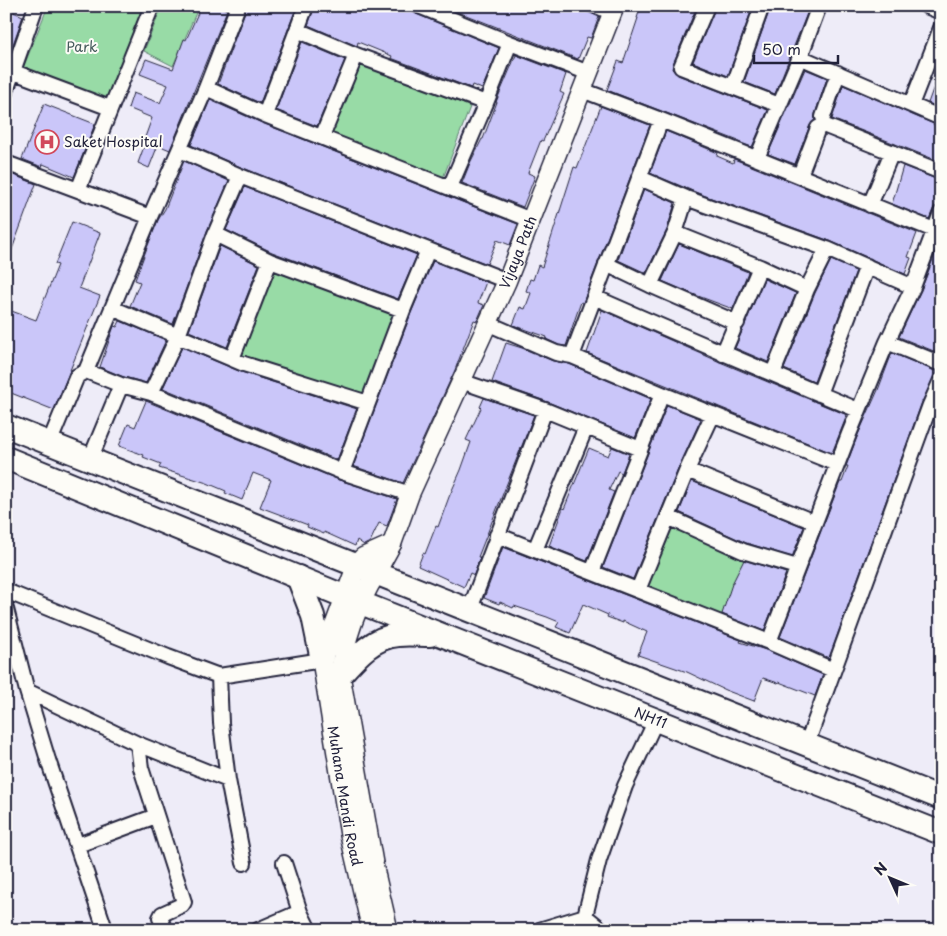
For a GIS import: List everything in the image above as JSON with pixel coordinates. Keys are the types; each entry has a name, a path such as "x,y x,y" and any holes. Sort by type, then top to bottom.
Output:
{"highway":[{"path":"6,426 369,565 941,798"},
{"name":"NH11","path":"9,464 941,832"},
{"path":"298,577 313,616 322,660"},
{"path":"340,674 359,653 378,640 396,635 441,635"}],"main road":[{"path":"322,660 354,599 369,565"},
{"path":"354,599 342,655 340,674 374,869 375,929"},
{"name":"Muhana Mandi Road","path":"322,660 350,835 375,929"}],"street":[{"path":"78,190 152,6"},
{"path":"53,434 77,376 86,371 206,88 238,6"},
{"path":"265,115 306,6"},
{"path":"419,6 589,73"},
{"path":"707,6 681,67 778,105"},
{"path":"733,88 762,6"},
{"path":"757,158 800,57 819,6"},
{"path":"926,6 941,12"},
{"path":"6,91 14,72 31,8"},
{"name":"Vijaya Path","path":"369,565 392,544 410,494 507,281 589,73 608,9"},
{"path":"912,105 941,28"},
{"path":"297,30 356,55 486,103"},
{"path":"450,187 510,43"},
{"path":"322,137 356,55"},
{"path":"800,57 941,118"},
{"path":"14,72 110,108"},
{"path":"823,116 838,74"},
{"path":"206,88 265,115 531,220"},
{"path":"582,90 934,230"},
{"path":"572,356 661,120"},
{"path":"800,176 818,128 823,125 941,172"},
{"path":"180,150 240,176 507,281"},
{"path":"870,205 892,152"},
{"path":"6,163 150,217"},
{"path":"151,393 178,336 215,234 240,176"},
{"path":"640,178 686,198 827,249 913,287"},
{"path":"650,285 675,234 686,198"},
{"path":"769,642 858,410 913,287 941,213"},
{"path":"215,234 270,261 404,310"},
{"path":"675,234 760,267 807,289"},
{"path":"773,373 807,289 827,249"},
{"path":"342,472 428,250"},
{"path":"232,359 270,261"},
{"path":"606,264 737,323"},
{"path":"819,394 867,266"},
{"path":"723,354 760,267"},
{"path":"594,297 723,354 773,373 858,410"},
{"path":"112,308 232,359 368,403"},
{"path":"487,323 556,353 572,356 837,464"},
{"path":"887,342 941,364"},
{"path":"86,371 121,385 151,393 342,472 410,494"},
{"path":"810,734 833,670 936,407 941,380"},
{"path":"460,381 545,410 640,449"},
{"path":"94,450 121,385"},
{"path":"592,572 662,394"},
{"path":"473,601 545,410"},
{"path":"638,590 687,470 713,414"},
{"path":"6,416 94,450 369,565 473,601 810,734 941,789"},
{"path":"535,550 586,427"},
{"path":"687,470 814,522"},
{"path":"668,517 743,551 797,568"},
{"path":"497,535 769,642 833,670"},
{"path":"6,592 219,676 322,660"},
{"path":"6,609 48,760 105,929"},
{"path":"219,676 228,780 244,863"},
{"path":"27,690 138,744 228,780"},
{"path":"585,916 599,860 625,786 656,720"},
{"path":"138,744 141,768 184,902 182,906 162,914 160,918 165,930"},
{"path":"78,845 156,816"},
{"path":"284,863 300,912 309,930"},
{"path":"258,930 300,912"},
{"path":"539,930 585,916"},
{"path":"585,916 602,930"}],"green space":[{"name":"Park","path":"48,6 145,6 106,100 23,68"},
{"path":"162,6 199,6 173,66 144,51"},
{"path":"356,55 470,107 443,178 326,136"},
{"path":"270,261 403,310 368,403 232,359"},
{"path":"668,517 797,567 769,642 638,590"}],"building":[{"path":"182,6 217,6 227,10 170,150 158,145 149,168 138,163 152,118 128,108 133,93 160,103 168,85 140,74 146,59 173,69 184,39 186,40 198,13"},
{"path":"247,6 297,6 260,103 218,84"},
{"path":"315,6 408,6 416,14 499,48 482,89 472,85 471,88 391,58 392,56 358,42 357,46 308,25"},
{"path":"443,6 579,6 579,8 599,17 591,38 587,37 578,59"},
{"path":"641,6 697,6 672,69 678,75 768,110 752,147 607,90 618,61 623,63"},
{"path":"716,6 753,6 728,76 693,62"},
{"path":"771,6 810,6 775,94 744,82"},
{"path":"6,9 23,16 12,47 6,45"},
{"path":"302,42 345,60 317,126 276,110"},
{"path":"516,55 566,74 560,92 564,94 543,141 541,140 528,173 535,176 523,207 462,183 483,139"},
{"path":"805,69 827,78 815,114 815,120 810,125 795,164 768,154"},
{"path":"941,71 941,108 928,103"},
{"path":"843,85 941,127 941,162 832,119"},
{"path":"210,100 262,123 518,224 510,245 497,240 487,264 243,168 191,145"},
{"path":"44,104 95,124 74,177 43,164 42,167 22,159"},
{"path":"601,106 650,125 583,303 581,302 566,346 559,345 546,339 547,337 513,325 520,307 525,309 531,293 526,291 530,279 533,280 538,265 542,267 574,167 577,168"},
{"path":"666,131 718,153 717,156 733,163 734,159 917,233 908,257 911,258 905,274 830,241 700,194 650,173"},
{"path":"184,161 229,181 207,231 173,324 130,306 140,282 135,280 145,253"},
{"path":"903,166 941,181 941,191 929,219 892,204"},
{"path":"6,172 36,184 7,263 6,262"},
{"path":"245,187 417,255 398,299 272,252 226,230"},
{"path":"644,189 675,203 667,230 646,273 618,260"},
{"path":"72,222 100,233 79,288 100,296 54,410 6,391 6,309 36,320 58,265 55,264"},
{"path":"941,239 941,354 899,337 921,290"},
{"path":"679,244 748,272 733,309 662,281"},
{"path":"220,246 259,265 227,347 189,331"},
{"path":"831,260 856,271 814,382 784,369 815,293"},
{"path":"433,261 486,282 478,303 484,305 477,321 474,320 455,370 403,483 353,466 411,313"},
{"path":"764,279 796,293 768,362 735,348"},
{"path":"602,310 847,415 832,453 587,353"},
{"path":"120,321 166,340 146,383 124,377 100,367 114,326 117,327"},
{"path":"506,343 553,361 569,364 651,399 635,438 548,402 492,382"},
{"path":"182,347 241,372 357,409 337,460 163,388"},
{"path":"892,353 937,372 922,402 829,658 780,637 840,482 842,482 857,437"},
{"path":"484,398 534,415 478,557 480,557 474,575 470,573 464,587 418,566 436,526 438,527 461,470 471,442 466,440"},
{"path":"146,401 339,480 397,499 387,526 379,523 370,542 364,545 357,540 355,546 324,532 324,534 307,527 308,525 260,507 271,480 253,473 242,500 207,483 159,468 161,464 143,457 144,455 119,446 128,424 135,427"},
{"path":"667,405 701,419 633,579 603,567"},
{"path":"612,447 629,454 622,473 618,471 609,490 614,492 587,561 549,546 589,448 608,456"},
{"path":"692,481 804,527 792,557 746,543 679,512"},
{"path":"503,547 741,640 740,642 766,650 823,675 815,696 763,678 754,701 725,690 687,672 638,655 647,632 623,621 623,623 607,617 608,615 583,604 570,633 556,627 559,622 547,617 484,598"},
{"path":"744,560 786,573 764,631 722,614 732,584"}],"place":[{"name":"Saket Hospital","path":"47,142"}]}
